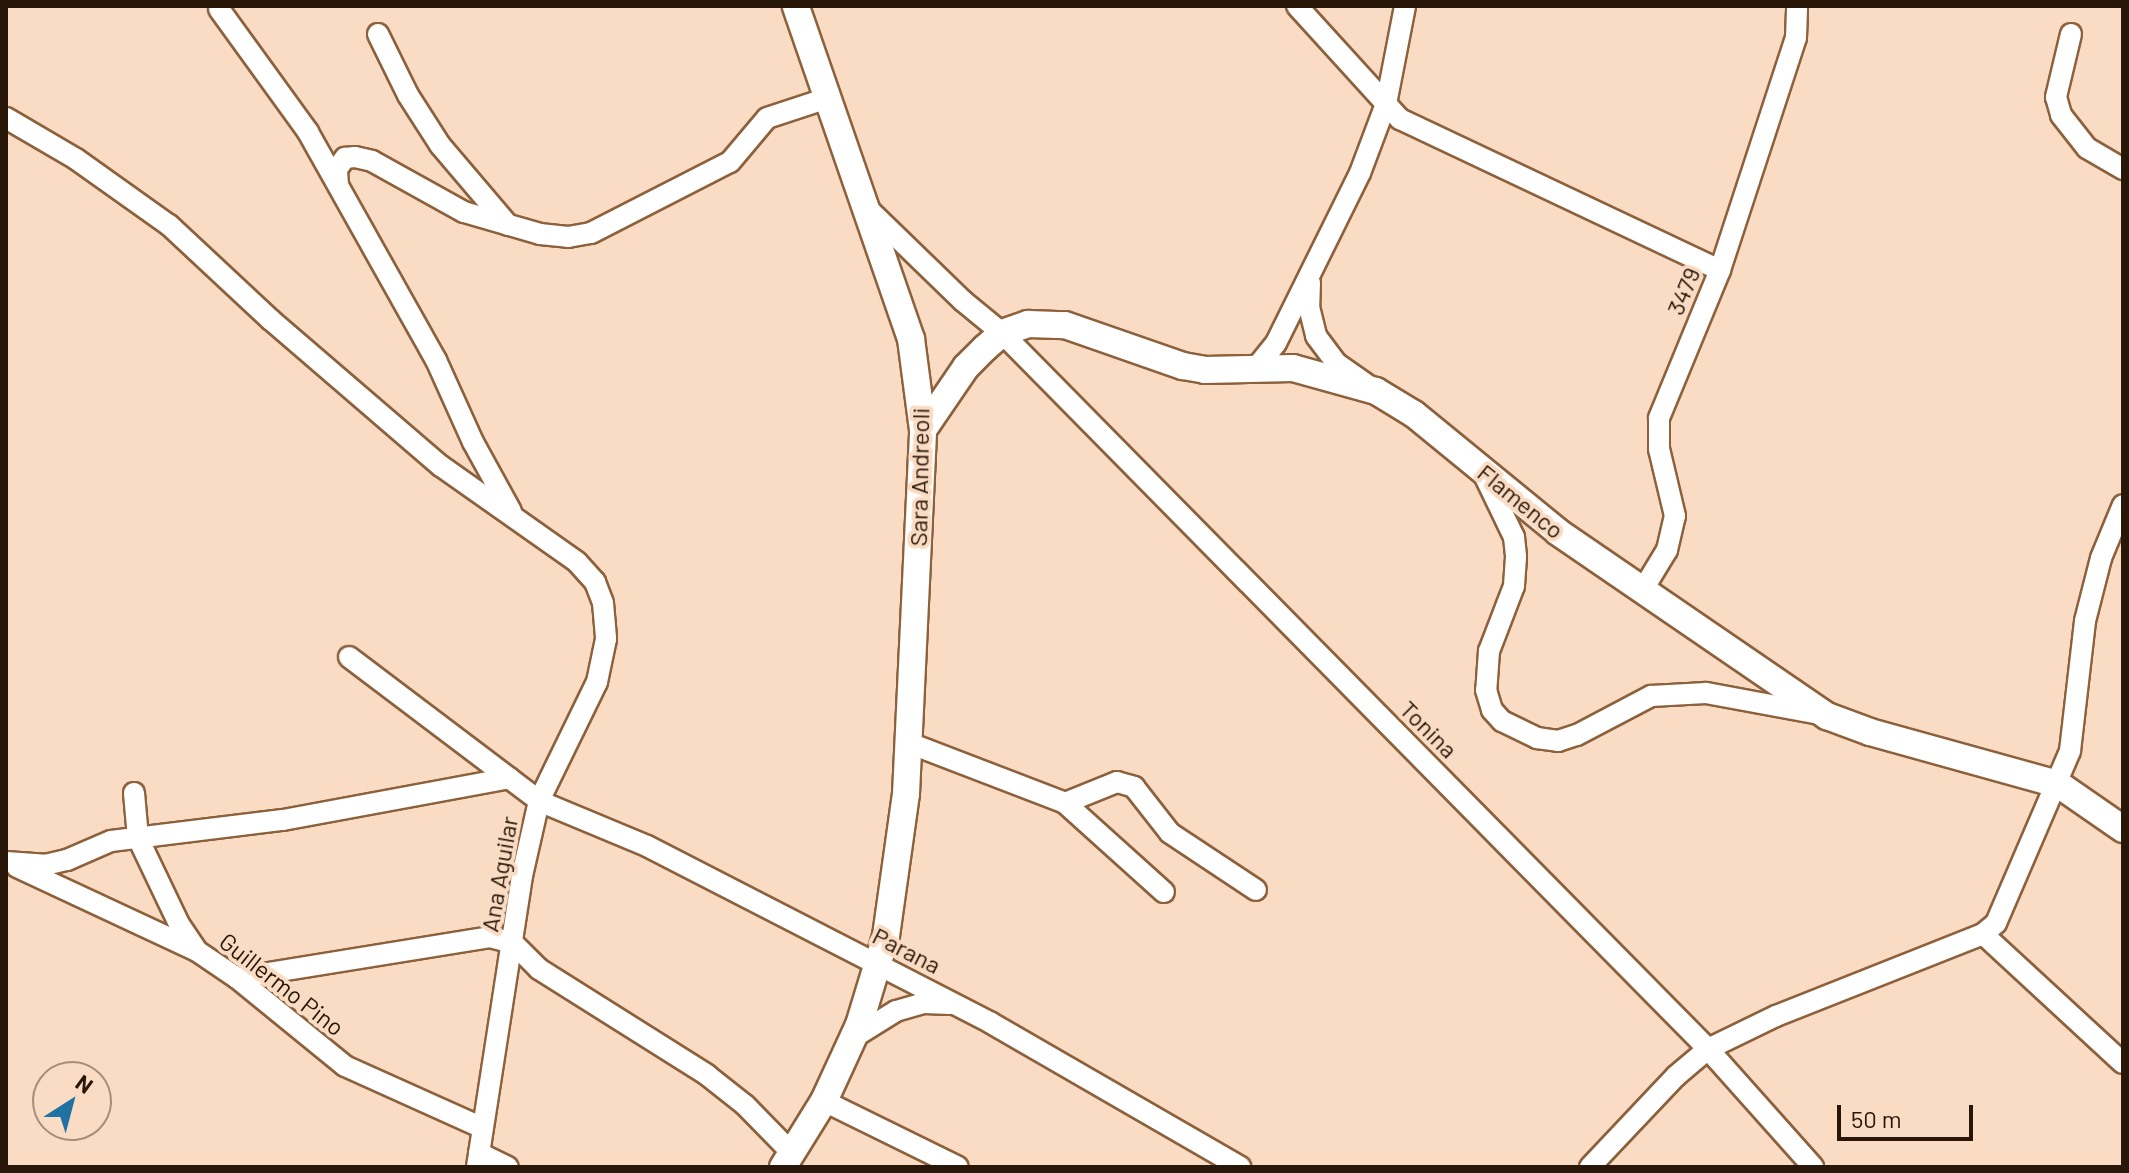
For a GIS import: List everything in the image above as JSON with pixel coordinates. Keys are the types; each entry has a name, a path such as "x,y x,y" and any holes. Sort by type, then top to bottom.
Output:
{"street":[{"name":"Sara Andreoli","path":"787,1159 824,1101 879,965 906,794 923,430 911,339 861,202 796,6"},
{"path":"1297,6 1400,119 1720,270"},
{"path":"1255,369 1276,343 1360,173 1386,104 1405,6"},
{"name":"3479","path":"1642,591 1667,550 1675,516 1659,449 1659,418 1720,270 1796,38 1797,6"},
{"path":"219,9 308,132 436,360 473,442 515,518"},
{"path":"378,34 408,95 440,145 508,225"},
{"path":"2071,34 2056,97 2061,115 2087,148 2123,169"},
{"path":"308,132 355,157 372,161 464,212 554,236 591,233 730,162 767,118 828,98"},
{"path":"6,118 76,159 169,225 271,320 441,466 515,518"},
{"path":"338,185 337,169 345,158 355,157"},
{"name":"Tonina","path":"861,202 963,301 1002,333 1708,1049 1813,1167"},
{"path":"1310,279 1309,307 1316,336 1336,363 1376,391"},
{"name":"Flamenco","path":"1002,333 1028,324 1065,325 1183,366 1205,370 1293,368 1376,391 1414,414 1558,532 1827,716 1870,732 2058,784 2123,829"},
{"path":"923,430 966,367 1002,333"},
{"path":"1480,468 1514,537 1516,557 1514,586 1489,651 1486,690 1492,710 1502,721 1537,738 1558,741 1577,735 1651,696 1706,693 1827,716"},
{"path":"1590,1167 1676,1076 1708,1049 1776,1016 1983,934 1996,923 2058,784 2075,727 2085,621 2101,558 2123,505"},
{"name":"Ana Aguilar","path":"478,1160 522,876 539,801 597,682 606,639 603,603 595,582 577,562 515,518"},
{"name":"Parana","path":"349,657 539,801 647,846 956,1005 1240,1167"},
{"path":"909,743 1065,803 1164,892"},
{"path":"6,862 45,865 67,860 111,841 283,820 509,778"},
{"path":"1065,803 1117,782 1134,787 1170,833 1256,890"},
{"path":"134,793 138,838 179,924 197,951"},
{"name":"Guillermo Pino","path":"6,862 197,951 237,978 345,1066 481,1127"},
{"path":"1983,934 2123,1063"},
{"path":"237,978 490,937 513,943 539,969 707,1075 745,1105 787,1159"},
{"path":"851,1039 896,1011 924,1003 956,1005"},
{"path":"824,1101 958,1167"},
{"path":"478,1160 508,1167"}]}
